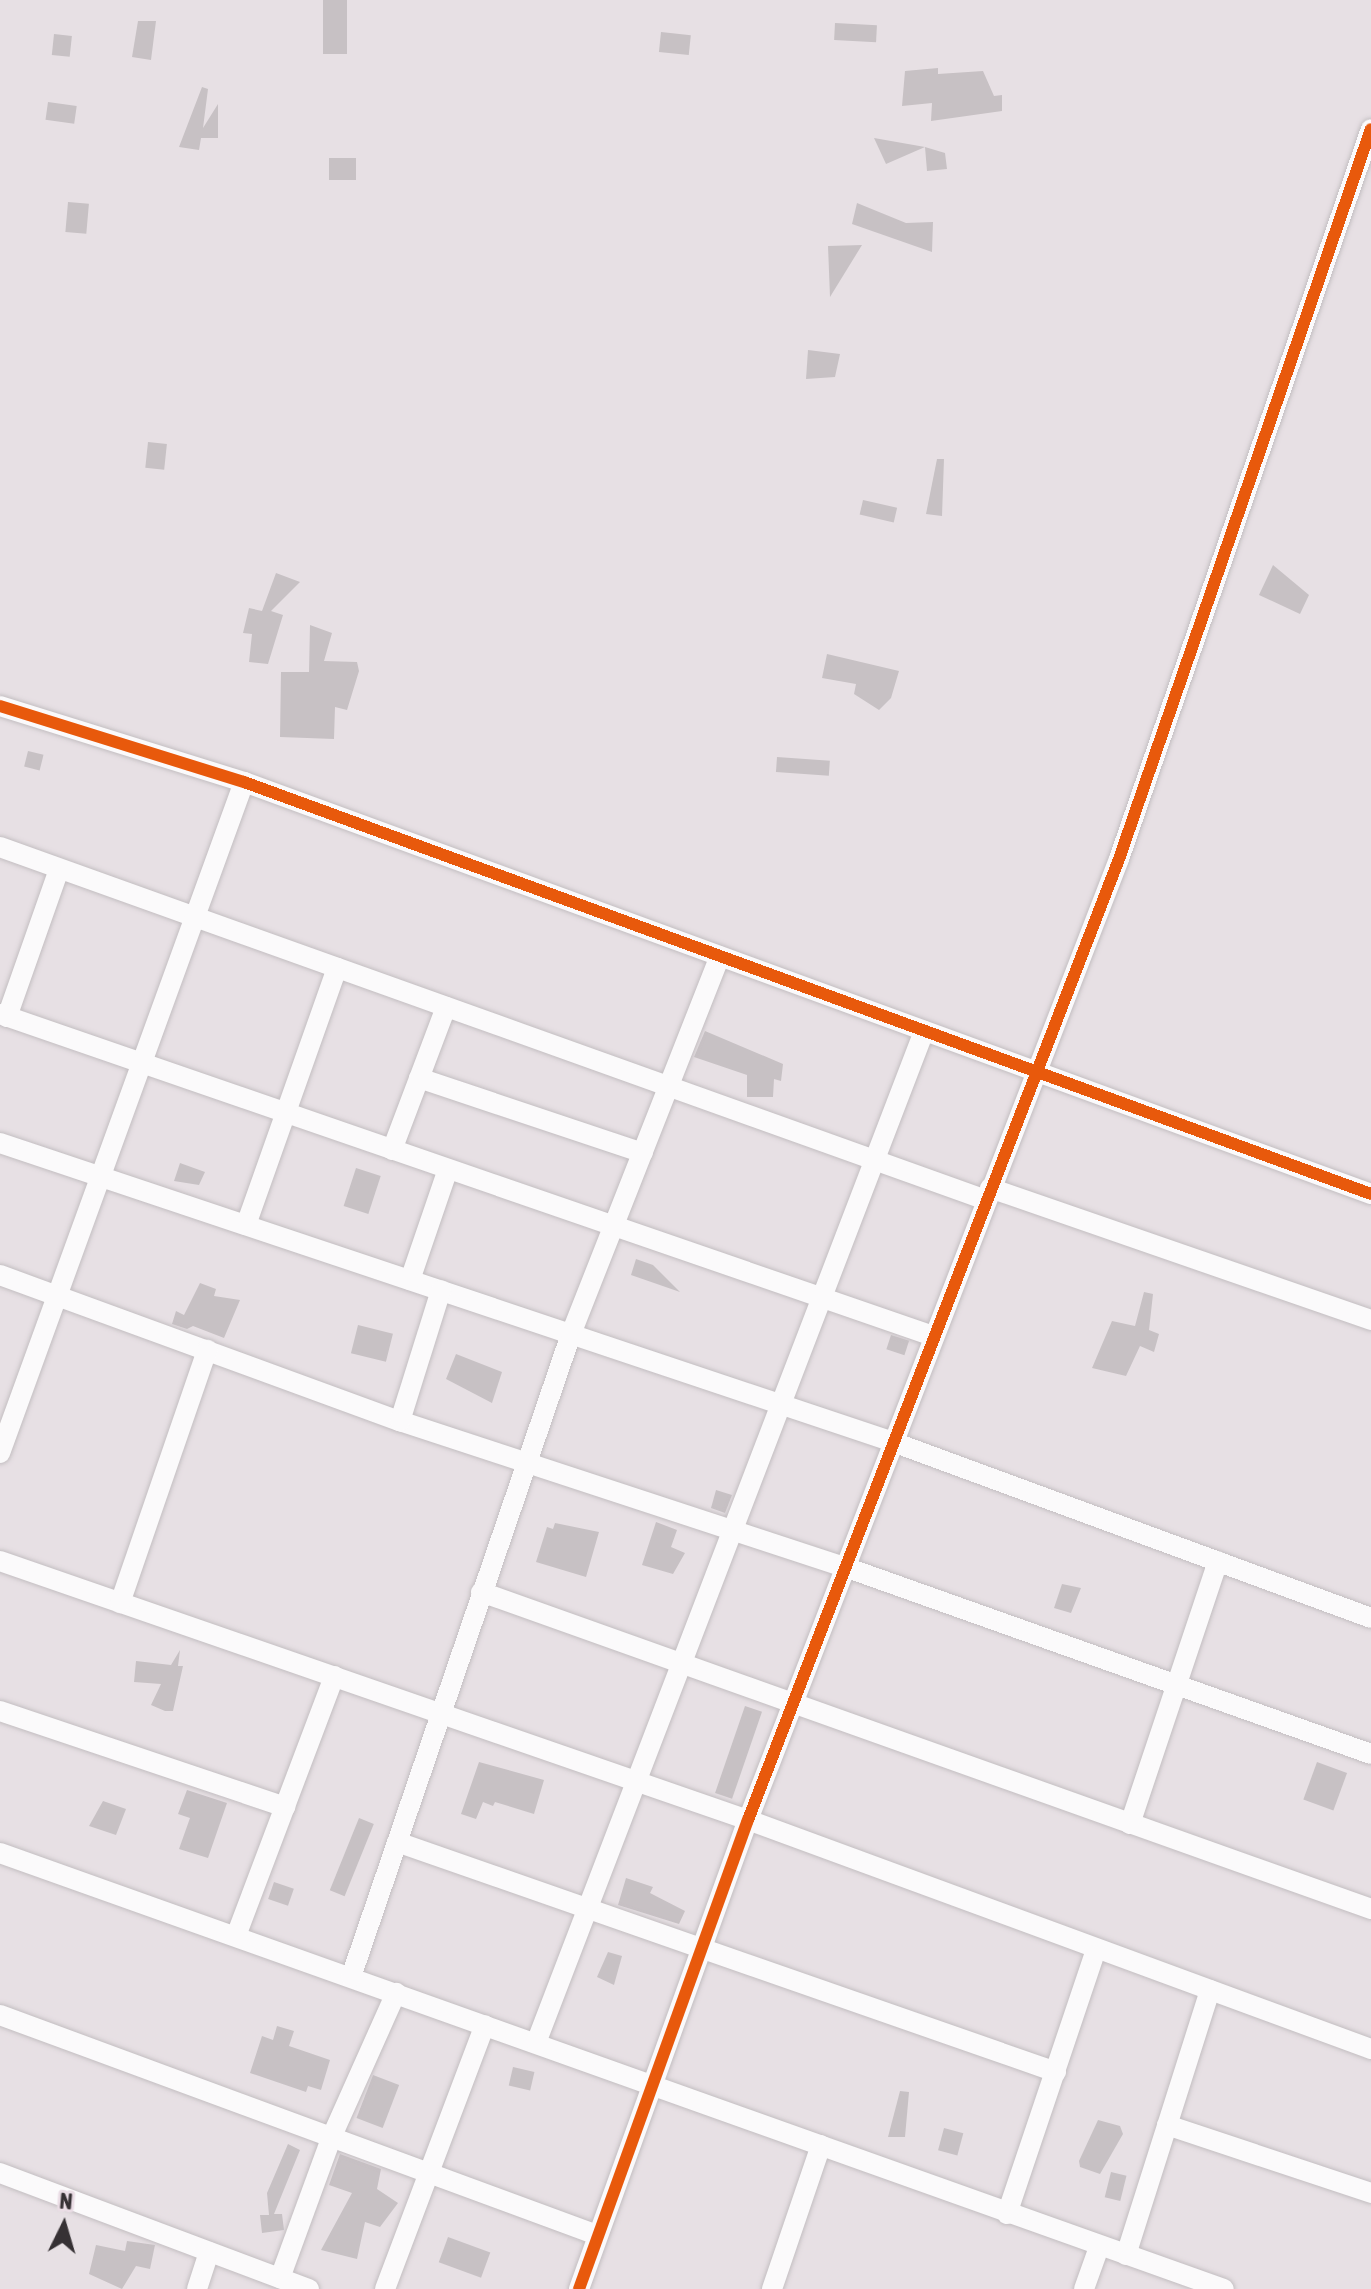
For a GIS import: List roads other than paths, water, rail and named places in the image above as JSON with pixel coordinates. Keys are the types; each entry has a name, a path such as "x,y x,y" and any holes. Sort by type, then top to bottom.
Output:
{"street":[{"path":"579,2289 649,2085 748,1820 1119,859 1371,129"},
{"path":"0,706 244,782 1371,1194"},
{"path":"2,1443 59,1297 244,782"},
{"path":"0,847 874,1159 1371,1320"},
{"path":"59,869 3,1016 933,1336"},
{"path":"351,1977 571,1334 720,956"},
{"path":"246,1225 337,968"},
{"path":"392,1150 446,1007"},
{"path":"536,2043 777,1403 924,1031"},
{"path":"419,1078 643,1153"},
{"path":"0,1143 893,1442 1371,1618"},
{"path":"410,1280 448,1169"},
{"path":"0,1275 400,1421 729,1532 845,1567 1371,1754"},
{"path":"400,1421 441,1290"},
{"path":"120,1603 207,1350"},
{"path":"0,1561 748,1820 1371,2049"},
{"path":"1130,1824 1174,1683 1218,1561"},
{"path":"481,1592 1371,1909"},
{"path":"236,1936 334,1676"},
{"path":"0,1711 285,1807"},
{"path":"397,1842 1056,2072"},
{"path":"0,1853 1224,2289"},
{"path":"1007,2214 1096,1949"},
{"path":"1126,2255 1210,1990"},
{"path":"280,2278 332,2136 396,1993"},
{"path":"0,2015 597,2235"},
{"path":"385,2289 485,2025"},
{"path":"1167,2125 1371,2193"},
{"path":"772,2289 821,2145"},
{"path":"0,2173 309,2289"},
{"path":"1084,2289 1099,2247"},
{"path":"197,2289 209,2252"}]}
